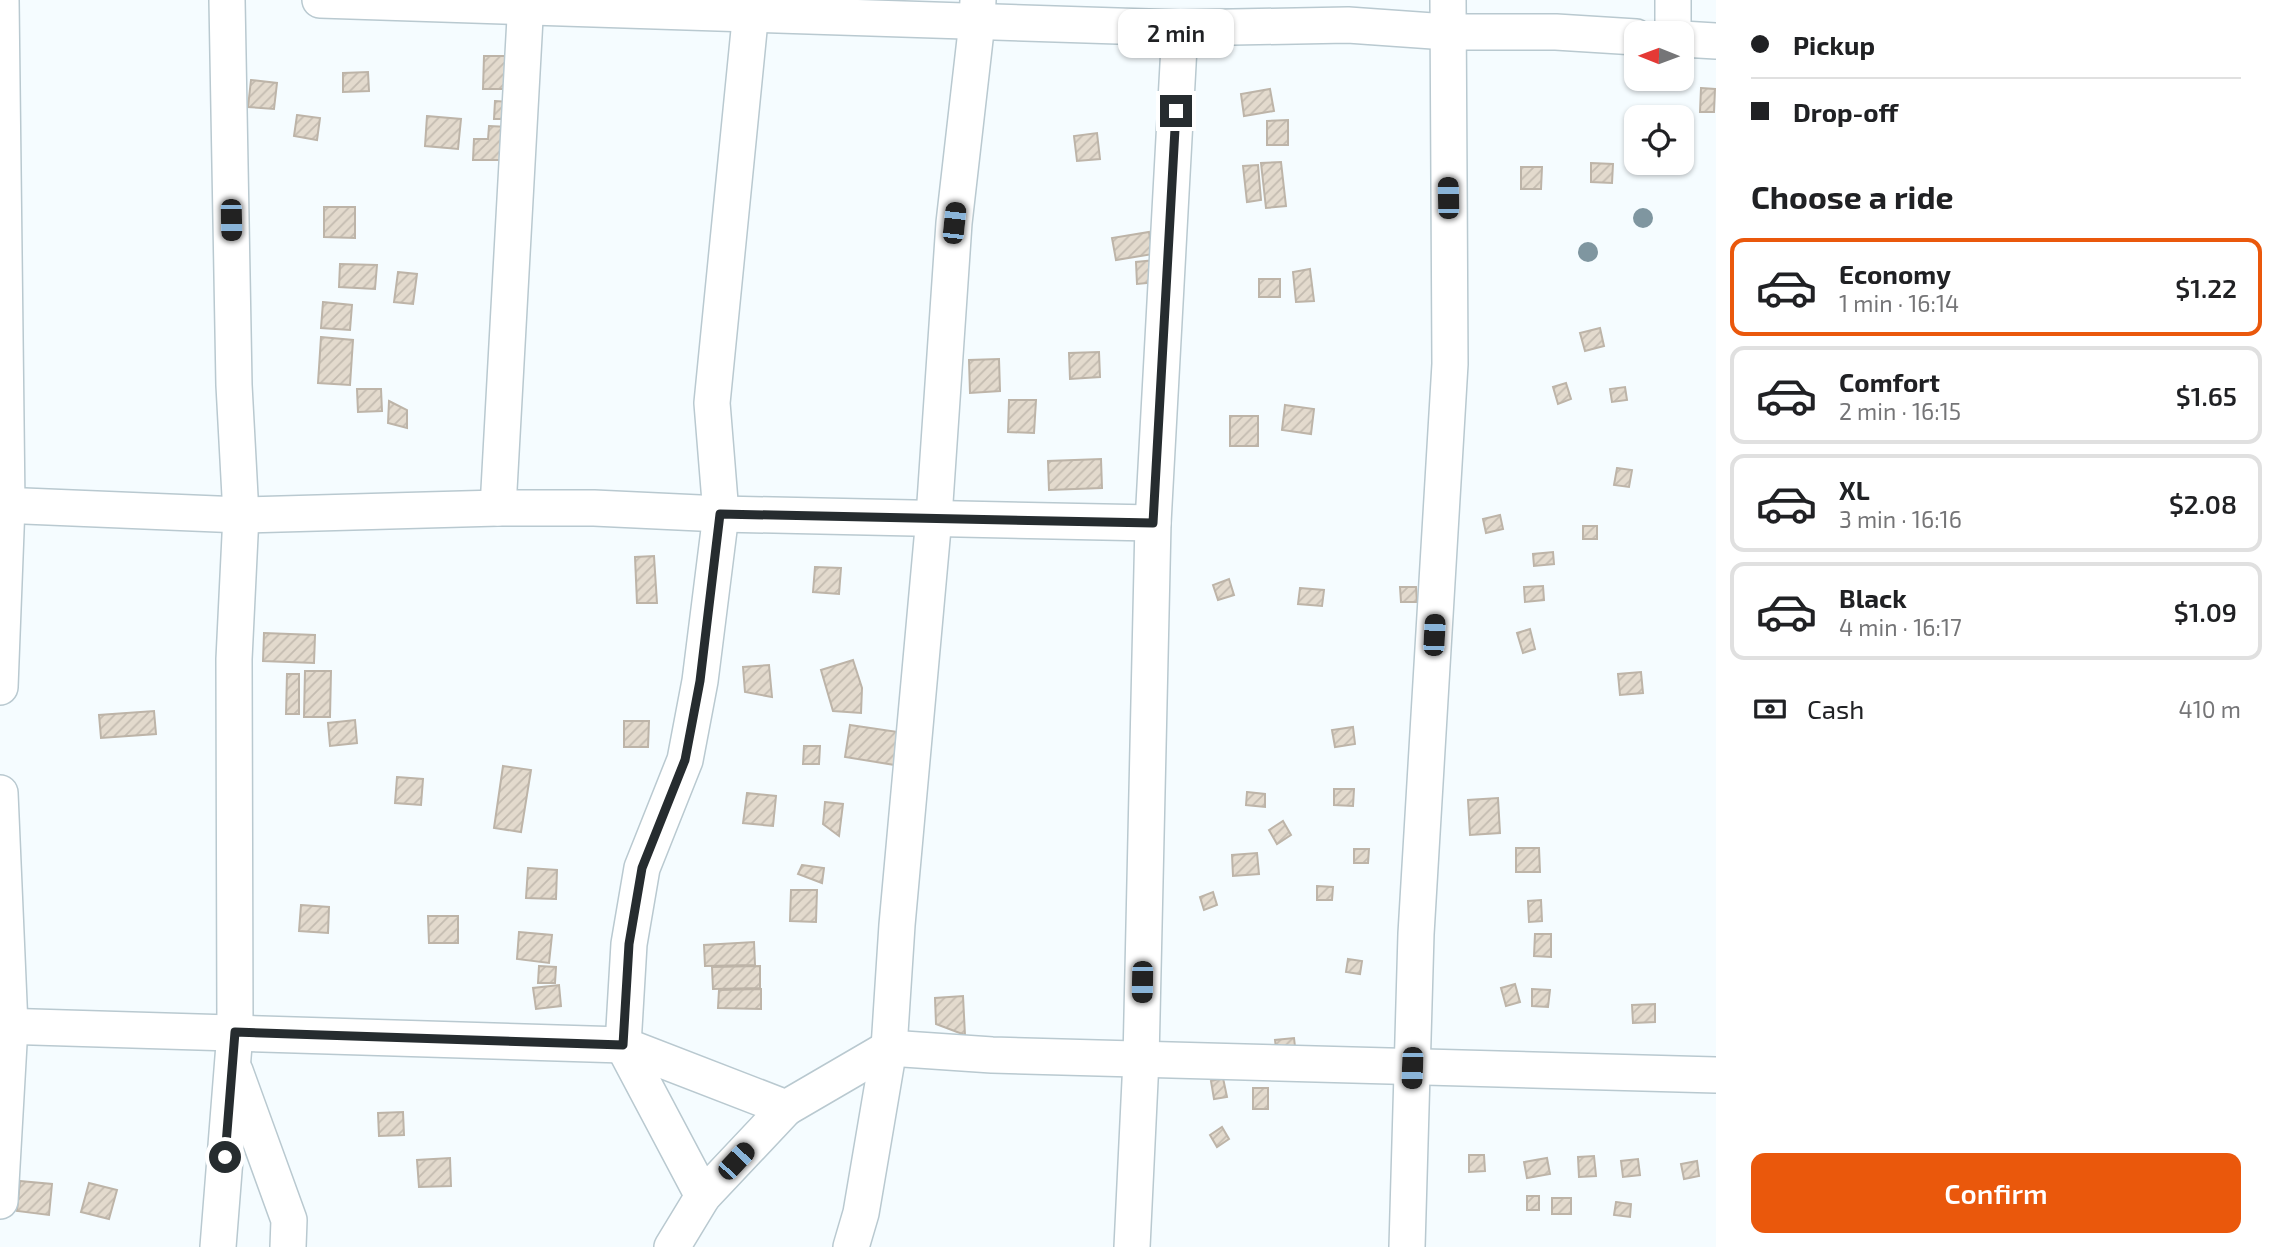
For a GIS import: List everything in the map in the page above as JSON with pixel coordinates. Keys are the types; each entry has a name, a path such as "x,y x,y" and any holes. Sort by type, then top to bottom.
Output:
{"street":[{"path":"0,687 3,505 1,0"},
{"path":"218,1247 235,1032 234,659 241,516 234,385 227,0"},
{"path":"320,0 978,11 1180,28 1228,13 1348,25 1447,16 1556,32 1624,36"},
{"path":"1673,0 1673,21"},
{"path":"498,508 526,4"},
{"path":"703,1196 623,1045 629,944 642,868 685,760 700,681 720,514 712,403 752,7"},
{"path":"851,1247 861,1213 889,1048 897,925 934,517 954,223 978,11"},
{"path":"1407,1247 1416,934 1450,364 1447,16"},
{"path":"1132,1247 1141,1060 1153,523 1180,28"},
{"path":"1694,40 1716,41"},
{"path":"3,505 241,516 498,508 594,508 720,514 1153,523"},
{"path":"0,793 5,1026 0,1201"},
{"path":"5,1026 623,1045 786,1108"},
{"path":"672,1247 703,1196 786,1108 889,1048 1141,1060 1716,1075"},
{"path":"233,1067 251,1109 289,1220 288,1247"}],"building":[{"path":"484,56 517,56 517,89 483,89"},
{"path":"368,72 369,91 343,92 343,73"},
{"path":"251,80 277,83 274,109 248,107"},
{"path":"1701,88 1715,89 1714,112 1700,112"},
{"path":"1270,89 1274,111 1244,116 1241,94"},
{"path":"495,101 511,102 510,119 494,119"},
{"path":"297,115 320,118 317,140 294,136"},
{"path":"427,116 461,119 458,149 425,146"},
{"path":"1288,120 1288,145 1267,145 1267,121"},
{"path":"489,126 509,127 508,160 473,160 474,139 488,139"},
{"path":"1097,133 1100,159 1077,161 1074,136"},
{"path":"1281,162 1286,206 1266,208 1261,163"},
{"path":"1591,163 1613,164 1612,183 1591,182"},
{"path":"1258,165 1261,200 1247,202 1243,166"},
{"path":"1521,167 1542,167 1541,189 1521,189"},
{"path":"324,207 355,207 355,238 324,237"},
{"path":"1149,232 1153,254 1116,260 1112,238"},
{"path":"1155,260 1157,282 1137,284 1136,262"},
{"path":"340,264 377,265 375,289 339,287"},
{"path":"1310,269 1314,301 1296,302 1293,272"},
{"path":"398,272 417,274 413,304 394,302"},
{"path":"1259,279 1280,279 1280,297 1259,297"},
{"path":"323,302 352,305 350,330 321,328"},
{"path":"1600,328 1604,346 1585,351 1580,333"},
{"path":"321,337 353,340 350,385 318,383"},
{"path":"1099,352 1100,377 1070,379 1069,353"},
{"path":"999,359 1000,391 970,393 969,360"},
{"path":"1566,383 1571,399 1558,404 1553,387"},
{"path":"1625,387 1627,400 1612,402 1610,389"},
{"path":"357,389 381,389 382,411 358,412"},
{"path":"1009,400 1036,400 1034,433 1008,432"},
{"path":"389,401 407,410 407,428 388,423"},
{"path":"1285,405 1314,409 1311,434 1282,430"},
{"path":"1230,416 1258,416 1258,446 1230,446"},
{"path":"1101,459 1102,488 1049,490 1048,461"},
{"path":"1617,468 1632,470 1629,487 1614,485"},
{"path":"1500,515 1503,529 1486,533 1483,519"},
{"path":"1583,526 1597,526 1597,539 1583,539"},
{"path":"1553,552 1554,564 1534,566 1533,554"},
{"path":"654,556 657,603 637,603 635,557"},
{"path":"815,567 841,568 839,594 813,592"},
{"path":"1229,579 1234,595 1218,600 1213,585"},
{"path":"1543,586 1544,600 1525,602 1524,587"},
{"path":"1400,587 1416,587 1417,602 1401,602"},
{"path":"1300,588 1324,590 1322,606 1298,604"},
{"path":"1530,629 1535,649 1523,653 1517,633"},
{"path":"264,633 315,635 314,663 263,661"},
{"path":"853,660 862,688 861,713 833,711 821,670"},
{"path":"769,665 772,697 745,692 743,667"},
{"path":"305,671 331,671 330,717 304,717"},
{"path":"1641,672 1643,693 1620,695 1618,674"},
{"path":"287,674 299,674 299,714 286,714"},
{"path":"154,711 156,734 101,738 99,715"},
{"path":"355,720 357,743 330,746 328,723"},
{"path":"624,721 649,721 648,747 624,747"},
{"path":"850,725 905,733 901,766 845,757"},
{"path":"1353,727 1355,744 1335,747 1332,730"},
{"path":"804,746 820,746 819,764 803,764"},
{"path":"503,766 531,770 521,832 494,828"},
{"path":"397,777 423,779 421,805 395,803"},
{"path":"1334,789 1354,789 1353,806 1334,805"},
{"path":"1247,792 1265,794 1265,807 1246,805"},
{"path":"747,793 776,796 773,826 743,823"},
{"path":"1498,798 1500,833 1470,835 1468,800"},
{"path":"825,802 843,804 839,836 823,824"},
{"path":"1283,821 1291,835 1277,844 1269,830"},
{"path":"1516,848 1539,848 1540,872 1516,872"},
{"path":"1354,849 1369,849 1368,863 1354,863"},
{"path":"1257,853 1259,874 1233,876 1232,855"},
{"path":"802,865 824,868 822,883 798,874"},
{"path":"528,868 557,870 556,899 526,898"},
{"path":"1317,886 1333,887 1332,900 1317,900"},
{"path":"791,890 817,890 816,922 790,921"},
{"path":"1213,892 1217,905 1204,910 1200,897"},
{"path":"1541,900 1542,921 1529,922 1528,901"},
{"path":"301,905 329,907 328,933 299,931"},
{"path":"428,916 458,916 458,943 429,943"},
{"path":"519,932 552,935 549,963 517,959"},
{"path":"1535,934 1551,934 1551,957 1534,956"},
{"path":"754,942 755,965 705,966 704,945"},
{"path":"1348,959 1362,961 1360,974 1346,972"},
{"path":"539,966 556,967 555,983 538,983"},
{"path":"760,966 760,988 713,989 712,967"},
{"path":"1515,984 1520,1002 1506,1006 1501,988"},
{"path":"559,985 561,1006 536,1009 533,988"},
{"path":"761,989 761,1009 718,1008 719,990"},
{"path":"1532,989 1550,990 1548,1007 1532,1006"},
{"path":"963,996 965,1035 936,1024 935,998"},
{"path":"1655,1004 1655,1022 1633,1023 1632,1005"},
{"path":"1294,1038 1296,1055 1277,1057 1275,1040"},
{"path":"1223,1078 1227,1097 1214,1099 1211,1081"},
{"path":"1253,1088 1268,1088 1268,1109 1253,1109"},
{"path":"403,1112 404,1135 379,1136 378,1113"},
{"path":"1222,1127 1229,1139 1217,1147 1210,1135"},
{"path":"1469,1155 1484,1155 1485,1171 1469,1172"},
{"path":"1594,1156 1596,1176 1579,1177 1578,1157"},
{"path":"450,1158 451,1186 419,1187 417,1160"},
{"path":"1547,1158 1550,1174 1527,1178 1524,1162"},
{"path":"1638,1159 1640,1175 1623,1177 1621,1161"},
{"path":"1697,1161 1699,1176 1684,1179 1681,1164"},
{"path":"20,1181 52,1184 49,1215 17,1211"},
{"path":"89,1183 117,1190 109,1219 81,1212"},
{"path":"1527,1196 1539,1196 1539,1210 1527,1210"},
{"path":"1552,1198 1571,1198 1571,1214 1552,1214"},
{"path":"1616,1202 1631,1204 1630,1217 1614,1215"}],"route":[{"path":"225,1157 235,1032 623,1045 629,944 642,868 685,760 700,681 720,514 1153,523 1176,111"}]}
